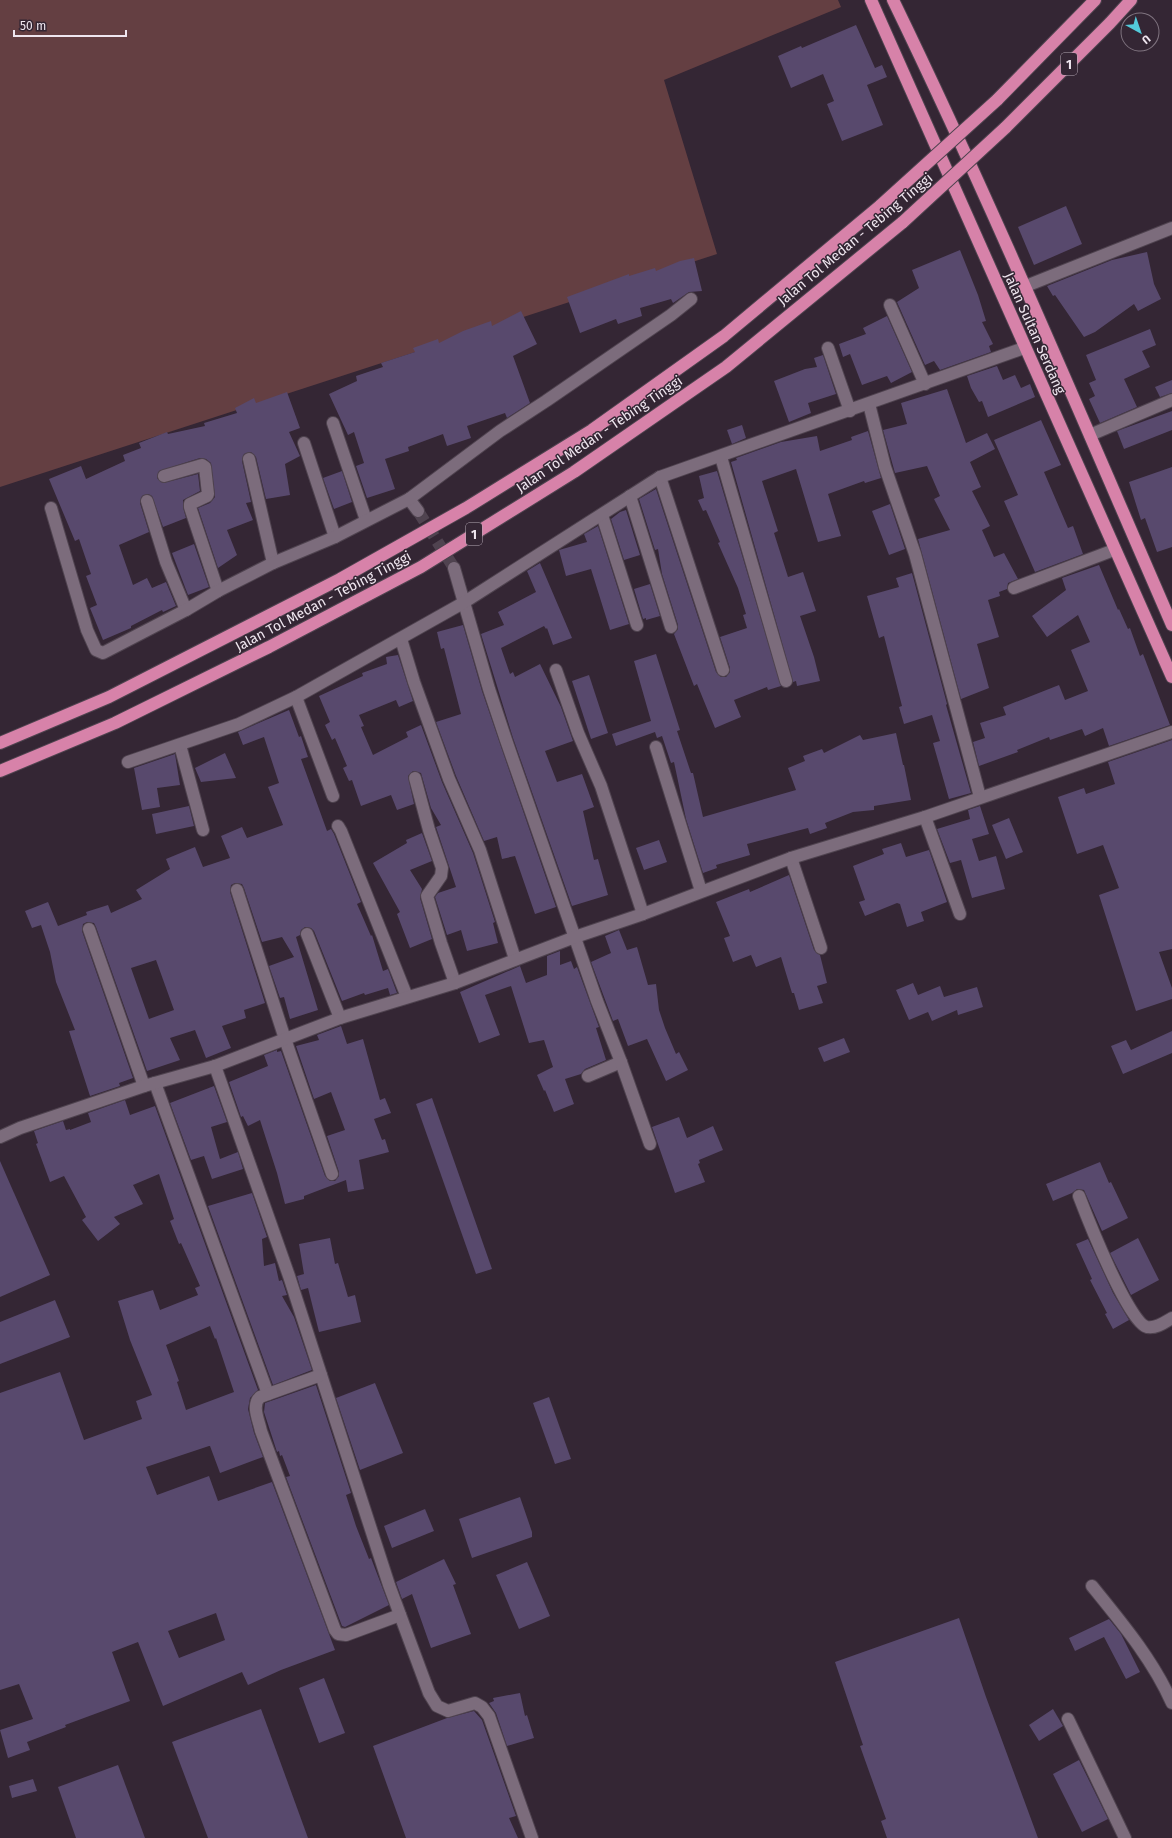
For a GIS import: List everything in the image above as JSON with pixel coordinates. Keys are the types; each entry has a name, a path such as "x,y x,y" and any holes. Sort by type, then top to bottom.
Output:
{"highway":[{"name":"Jalan Sultan Serdang","path":"871,0 1024,348 1172,677"},
{"name":"Jalan Sultan Serdang","path":"893,0 943,103 1026,286 1172,625"},
{"name":"Jalan Tol Medan - Tebing Tinggi","path":"0,743 116,693 340,579 466,508 592,430 724,336 881,205 997,100 1096,0"},
{"name":"Jalan Tol Medan - Tebing Tinggi","path":"0,771 116,723 269,647 421,567 574,472 726,367 903,222 1005,128 1131,0"}],"street":[{"path":"1026,286 1172,228"},
{"path":"51,508 87,630 97,651 102,653 273,563 335,537 409,499 500,430 546,401 671,315 691,299"},
{"path":"890,305 925,384"},
{"path":"828,348 850,411"},
{"path":"128,762 240,724 296,697 463,603 660,477 721,457 1024,348"},
{"path":"1090,435 1172,400"},
{"path":"869,404 886,467 915,554 980,797"},
{"path":"333,423 366,520"},
{"path":"304,443 335,537"},
{"path":"721,457 786,681"},
{"path":"249,459 273,563"},
{"path":"164,476 202,465 205,467 208,494 207,496 190,504 190,507 218,591"},
{"path":"660,477 724,670"},
{"path":"630,496 671,627"},
{"path":"409,499 418,511"},
{"path":"147,501 166,562 186,610"},
{"path":"602,514 637,625"},
{"path":"1014,588 1114,550"},
{"path":"454,568 463,603 506,740 529,802 542,846 650,1144"},
{"path":"400,639 449,779 480,850 515,959"},
{"path":"556,670 578,733 601,786 643,914"},
{"path":"296,697 332,796"},
{"path":"0,1136 149,1084 215,1066 340,1018 455,983 515,959 643,914 791,858 925,817 1172,732"},
{"path":"180,744 203,830"},
{"path":"656,747 701,891"},
{"path":"415,778 429,830 442,868 441,876 427,896 440,943 455,983"},
{"path":"925,817 960,914"},
{"path":"338,826 341,830 407,997"},
{"path":"791,858 821,948"},
{"path":"236,890 285,1040 332,1174"},
{"path":"89,929 268,1394"},
{"path":"307,934 340,1018"},
{"path":"588,1076 621,1062"},
{"path":"215,1066 289,1276 400,1615 429,1693 437,1706 448,1711 474,1703 482,1707 489,1716 532,1838"},
{"path":"1078,1196 1115,1282 1138,1322 1146,1328 1161,1325 1172,1318"},
{"path":"321,1375 260,1397 255,1406 261,1431 335,1630 338,1634 346,1635 400,1615"},
{"path":"1092,1586 1135,1640 1163,1683 1172,1703"},
{"path":"1068,1719 1125,1838"}],"shaded area":[{"path":"0,0 838,0 841,7 664,80 717,254 0,487"}],"building":[{"path":"856,25 875,68 882,65 887,77 867,85 883,125 842,141 827,104 834,101 823,74 791,88 778,56 801,46 802,48"},
{"path":"1066,206 1082,244 1034,265 1018,227"},
{"path":"960,250 978,295 986,321 982,322 993,344 989,346 991,352 940,370 934,361 925,365 897,302 919,288 912,270"},
{"path":"1147,252 1154,284 1161,299 1138,311 1134,304 1095,332 1084,337 1047,286 1112,260"},
{"path":"694,258 702,291 689,292 673,303 671,299 640,308 642,316 618,324 616,319 580,333 567,297 629,274 629,276 655,268 656,271 680,261"},
{"path":"521,311 537,344 513,356 530,403 507,418 505,413 467,426 471,438 447,446 443,434 408,447 409,451 385,459 395,489 367,498 356,466 364,463 354,432 348,435 329,394 357,381 356,376 383,367 381,363 415,352 413,348 438,339 439,343 463,331 491,321 492,326"},
{"path":"887,316 912,372 891,383 887,376 862,385 850,354 843,357 839,344 866,334 863,328"},
{"path":"1150,329 1156,345 1142,351 1150,367 1124,379 1137,407 1100,423 1089,399 1095,396 1089,383 1096,380 1086,355"},
{"path":"823,355 836,394 808,403 811,413 789,422 774,381 805,369 817,367 814,358"},
{"path":"997,366 1003,380 1015,375 1021,388 1030,384 1035,397 988,417 982,401 979,402 971,388 967,376"},
{"path":"1172,380 1172,393 1160,397 1155,387"},
{"path":"947,389 966,443 987,433 995,449 970,462 981,487 972,491 990,526 982,530 994,557 1004,553 1018,579 1008,583 1007,589 999,592 1000,596 988,600 999,637 977,644 989,688 961,699 918,539 950,530 934,499 940,496 927,466 895,473 883,430 907,424 901,403"},
{"path":"287,392 300,428 289,432 300,456 285,464 290,495 266,499 256,457 251,452 244,454 242,461 251,502 246,503 253,520 227,530 237,555 218,568 198,508 210,503 215,497 211,463 206,459 200,458 159,471 157,478 163,483 198,474 200,491 183,500 186,518 163,527 152,496 148,494 142,496 140,503 149,532 119,545 133,585 147,578 152,588 166,582 176,606 163,612 162,610 131,626 131,628 103,640 90,608 97,605 86,576 91,574 79,539 75,541 49,479 81,466 86,479 125,461 123,455 141,448 139,443 167,432 168,434 205,426 204,423 237,413 235,408 254,398 256,403"},
{"path":"1172,411 1172,430 1124,449 1117,431"},
{"path":"1041,420 1061,465 1044,472 1068,528 1073,526 1083,554 1035,572 1004,501 1018,495 994,440"},
{"path":"742,425 746,438 732,444 727,430"},
{"path":"868,431 881,478 865,483 864,481 828,494 841,536 818,542 796,469 762,481 778,531 774,533 788,577 803,572 816,611 800,616 814,657 820,681 797,686 796,681 793,682 731,462 737,460 736,458 781,442 817,436 820,451 852,440 851,437"},
{"path":"1172,467 1172,547 1157,552 1145,518 1141,520 1129,482"},
{"path":"342,471 352,502 334,509 323,478"},
{"path":"717,471 781,686 768,690 767,687 734,700 741,717 715,728 697,684 694,686 674,634 678,629 678,625 662,574 658,549 655,550 639,499 656,489 716,672 721,677 726,677 730,672 730,668 720,637 747,628 743,615 746,614 738,588 718,543 720,542 706,510 703,511 698,500 704,498 699,476"},
{"path":"890,504 905,549 889,555 872,511"},
{"path":"626,510 640,555 624,560 611,519 620,512"},
{"path":"598,526 629,624 610,630 591,569 566,576 559,550 587,542 584,534"},
{"path":"194,544 209,587 188,595 172,553"},
{"path":"540,563 572,638 553,645 547,628 546,629 544,626 501,648 510,674 513,672 515,677 540,664 561,707 573,741 545,751 557,782 582,774 594,807 583,811 594,860 598,859 608,895 572,906 513,738 481,634 504,625 498,612 536,592 527,571"},
{"path":"1099,565 1118,610 1119,609 1128,629 1130,628 1140,656 1143,654 1170,725 1109,746 1103,728 1085,736 1082,729 1050,740 1049,737 1017,750 1018,752 979,766 973,742 985,738 980,723 1006,715 1003,707 1059,685 1065,700 1088,691 1071,650 1090,642 1078,615 1047,637 1032,616 1066,590 1062,578"},
{"path":"912,573 947,704 946,705 971,793 949,799 933,743 940,741 932,715 904,724 899,707 902,706 884,636 879,638 867,596 899,587 896,578"},
{"path":"650,584 660,616 646,620 646,618 643,619 634,589"},
{"path":"463,625 482,691 556,907 535,914 515,856 502,859 497,837 484,841 456,776 436,722 461,714 444,648 441,649 437,632"},
{"path":"656,654 680,730 677,731 691,773 693,773 703,817 796,790 788,768 805,761 803,756 822,749 824,753 860,735 863,740 896,733 911,800 874,806 874,810 853,812 825,823 827,828 810,834 808,828 747,844 750,855 716,865 717,868 703,873 686,819 674,762 671,763 662,736 657,738 655,732 616,746 612,734 651,721 634,661"},
{"path":"398,655 413,701 399,707 396,700 359,715 364,726 361,727 373,755 408,737 406,732 421,725 442,782 473,853 495,922 493,923 498,943 467,951 461,930 447,935 435,897 438,893 456,887 436,827 441,825 431,808 421,773 413,771 408,776 414,804 397,810 391,795 361,806 352,780 349,781 343,768 347,766 335,738 332,740 325,725 330,722 319,696 363,676 362,673 387,664 386,657"},
{"path":"589,675 608,733 591,739 572,681"},
{"path":"289,710 299,737 301,736 308,757 301,759 327,831 331,829 334,834 361,902 357,904 371,936 372,935 383,971 388,969 397,993 390,995 388,988 365,995 364,993 342,1001 314,931 311,928 305,927 301,930 300,935 296,937 318,1010 290,1019 284,997 280,998 269,966 294,957 282,937 262,942 244,888 242,884 235,883 231,885 230,892 265,1003 244,1010 246,1018 222,1026 231,1048 206,1058 195,1030 170,1038 180,1060 147,1071 96,927 94,923 87,922 83,924 82,931 133,1078 119,1083 120,1086 90,1096 69,1031 75,1030 56,982 50,952 41,925 32,928 25,911 48,902 58,926 87,915 86,912 108,905 111,913 142,899 136,890 170,869 166,859 195,847 203,867 230,858 221,836 242,827 247,838 283,825 268,787 279,783 264,737 243,745 238,732","holes":["156,960 174,1010 149,1019 131,968"]},
{"path":"1172,740 1172,949 1159,952 1172,988 1172,999 1136,1011 1099,895 1119,888 1103,845 1077,854 1058,797 1084,788 1086,794 1115,784 1108,762"},
{"path":"225,753 236,778 201,782 195,768"},
{"path":"175,754 180,785 157,788 160,807 142,810 134,768"},
{"path":"189,806 194,826 156,834 152,814"},
{"path":"980,806 989,834 972,839 979,861 996,856 1005,889 972,898 961,860 950,863 937,829 970,819 968,810"},
{"path":"1009,818 1023,852 1006,859 992,825"},
{"path":"422,833 432,861 410,870 422,889 420,898 432,939 410,948 397,914 400,912 373,863 407,843 406,840"},
{"path":"659,840 667,862 644,870 636,848"},
{"path":"901,843 906,857 929,850 947,902 921,912 924,921 907,927 900,904 897,903 865,916 859,902 865,900 853,866 884,854 882,849"},
{"path":"789,875 814,950 820,955 827,983 817,986 823,1003 799,1010 781,957 756,967 751,955 733,962 724,938 730,936 716,902 749,889 750,892"},
{"path":"619,930 627,950 637,947 648,985 656,984 659,1010 665,1028 676,1054 679,1052 688,1070 666,1081 647,1039 628,1046 618,1019 613,1021 591,962 611,953 605,936"},
{"path":"560,951 560,965 571,961 574,969 577,967 599,1027 596,1028 606,1060 585,1069 581,1074 565,1079 574,1104 554,1112 537,1075 553,1067 544,1040 529,1043 511,986 485,995 500,1035 479,1043 460,992 520,966 526,983 547,975 547,956"},
{"path":"913,983 918,995 940,986 944,997 977,987 983,1007 958,1015 957,1010 932,1021 928,1012 909,1020 896,990"},
{"path":"341,1026 347,1044 363,1039 380,1100 385,1098 391,1113 374,1119 382,1140 385,1139 389,1152 359,1160 364,1189 348,1192 346,1180 304,1196 304,1199 285,1204 260,1120 248,1126 243,1116 241,1117 229,1082 268,1066 264,1055 277,1050 277,1052 281,1051 325,1176 330,1181 335,1181 339,1176 339,1172 327,1136 345,1130 331,1092 314,1099 296,1046 319,1040 317,1035"},
{"path":"1172,1031 1172,1053 1123,1074 1111,1046 1126,1040 1131,1050"},
{"path":"844,1038 850,1052 824,1062 818,1048"},
{"path":"214,1086 227,1122 211,1127 220,1159 238,1152 243,1169 212,1179 204,1156 191,1160 170,1103"},
{"path":"432,1098 492,1269 476,1274 416,1104"},
{"path":"125,1100 130,1115 155,1106 258,1390 250,1398 248,1409 254,1433 263,1457 220,1473 209,1446 146,1467 157,1495 209,1476 218,1501 272,1482 335,1650 281,1670 248,1685 242,1672 163,1706 138,1642 112,1652 130,1701 65,1725 66,1727 27,1742 30,1750 8,1758 0,1730 33,1719 19,1684 0,1690 0,1393 60,1372 84,1440 142,1419 136,1401 152,1395 130,1340 118,1301 153,1290 160,1310 198,1295 195,1288 200,1286 181,1243 179,1244 170,1221 174,1219 159,1174 133,1185 143,1204 114,1217 120,1224 98,1241 82,1220 86,1217 64,1176 50,1182 36,1144 38,1143 34,1131 63,1121 66,1130 70,1130 91,1122 88,1113","holes":["210,1326 215,1339 216,1338 234,1392 186,1410 177,1382 179,1381 166,1345","216,1613 225,1640 179,1658 168,1631"]},
{"path":"679,1117 687,1138 713,1126 723,1150 699,1160 700,1163 698,1164 705,1182 675,1193 652,1127"},
{"path":"0,1161 50,1275 0,1297"},
{"path":"1100,1162 1109,1183 1111,1182 1128,1218 1102,1231 1084,1190 1077,1189 1072,1193 1053,1201 1046,1184"},
{"path":"252,1193 267,1237 262,1239 264,1266 275,1263 279,1281 282,1280 287,1295 282,1296 294,1317 312,1370 273,1385 208,1206"},
{"path":"330,1238 335,1264 338,1263 348,1297 355,1295 361,1322 319,1332 308,1288 301,1290 297,1276 304,1274 299,1244"},
{"path":"1138,1238 1159,1280 1131,1295 1110,1253"},
{"path":"1088,1239 1113,1293 1129,1320 1113,1329 1105,1314 1107,1313 1090,1280 1092,1279 1076,1244"},
{"path":"55,1300 70,1337 0,1364 0,1322"},
{"path":"375,1383 403,1453 360,1470 336,1398"},
{"path":"316,1385 351,1493 346,1495 356,1526 369,1559 371,1558 389,1605 345,1627 342,1626 286,1477 290,1476 282,1455 280,1456 279,1451 277,1452 264,1412 265,1403"},
{"path":"549,1397 571,1459 555,1464 533,1403"},
{"path":"520,1497 532,1532 532,1537 472,1558 459,1519"},
{"path":"425,1509 434,1531 392,1548 384,1526"},
{"path":"444,1559 456,1584 453,1585 471,1634 431,1648 412,1594 402,1599 396,1582"},
{"path":"527,1562 550,1616 519,1629 496,1575"},
{"path":"959,1618 986,1697 1038,1838 887,1838 881,1821 886,1819 860,1746 863,1745 835,1662"},
{"path":"1109,1619 1121,1634 1140,1672 1126,1679 1104,1637 1075,1651 1069,1638"},
{"path":"324,1678 345,1733 319,1743 299,1688"},
{"path":"520,1693 525,1716 527,1715 534,1738 507,1746 496,1713 489,1703 494,1701 493,1698"},
{"path":"261,1709 308,1838 208,1838 172,1742"},
{"path":"1053,1709 1063,1726 1039,1741 1029,1725"},
{"path":"474,1711 482,1720 516,1816 509,1818 518,1838 406,1838 373,1746 447,1718"},
{"path":"1079,1760 1108,1819 1082,1832 1053,1774"},
{"path":"118,1765 145,1838 76,1838 58,1787"},
{"path":"33,1779 37,1791 12,1798 9,1786"}],"tunnel":[{"path":"418,511 454,568"}]}
